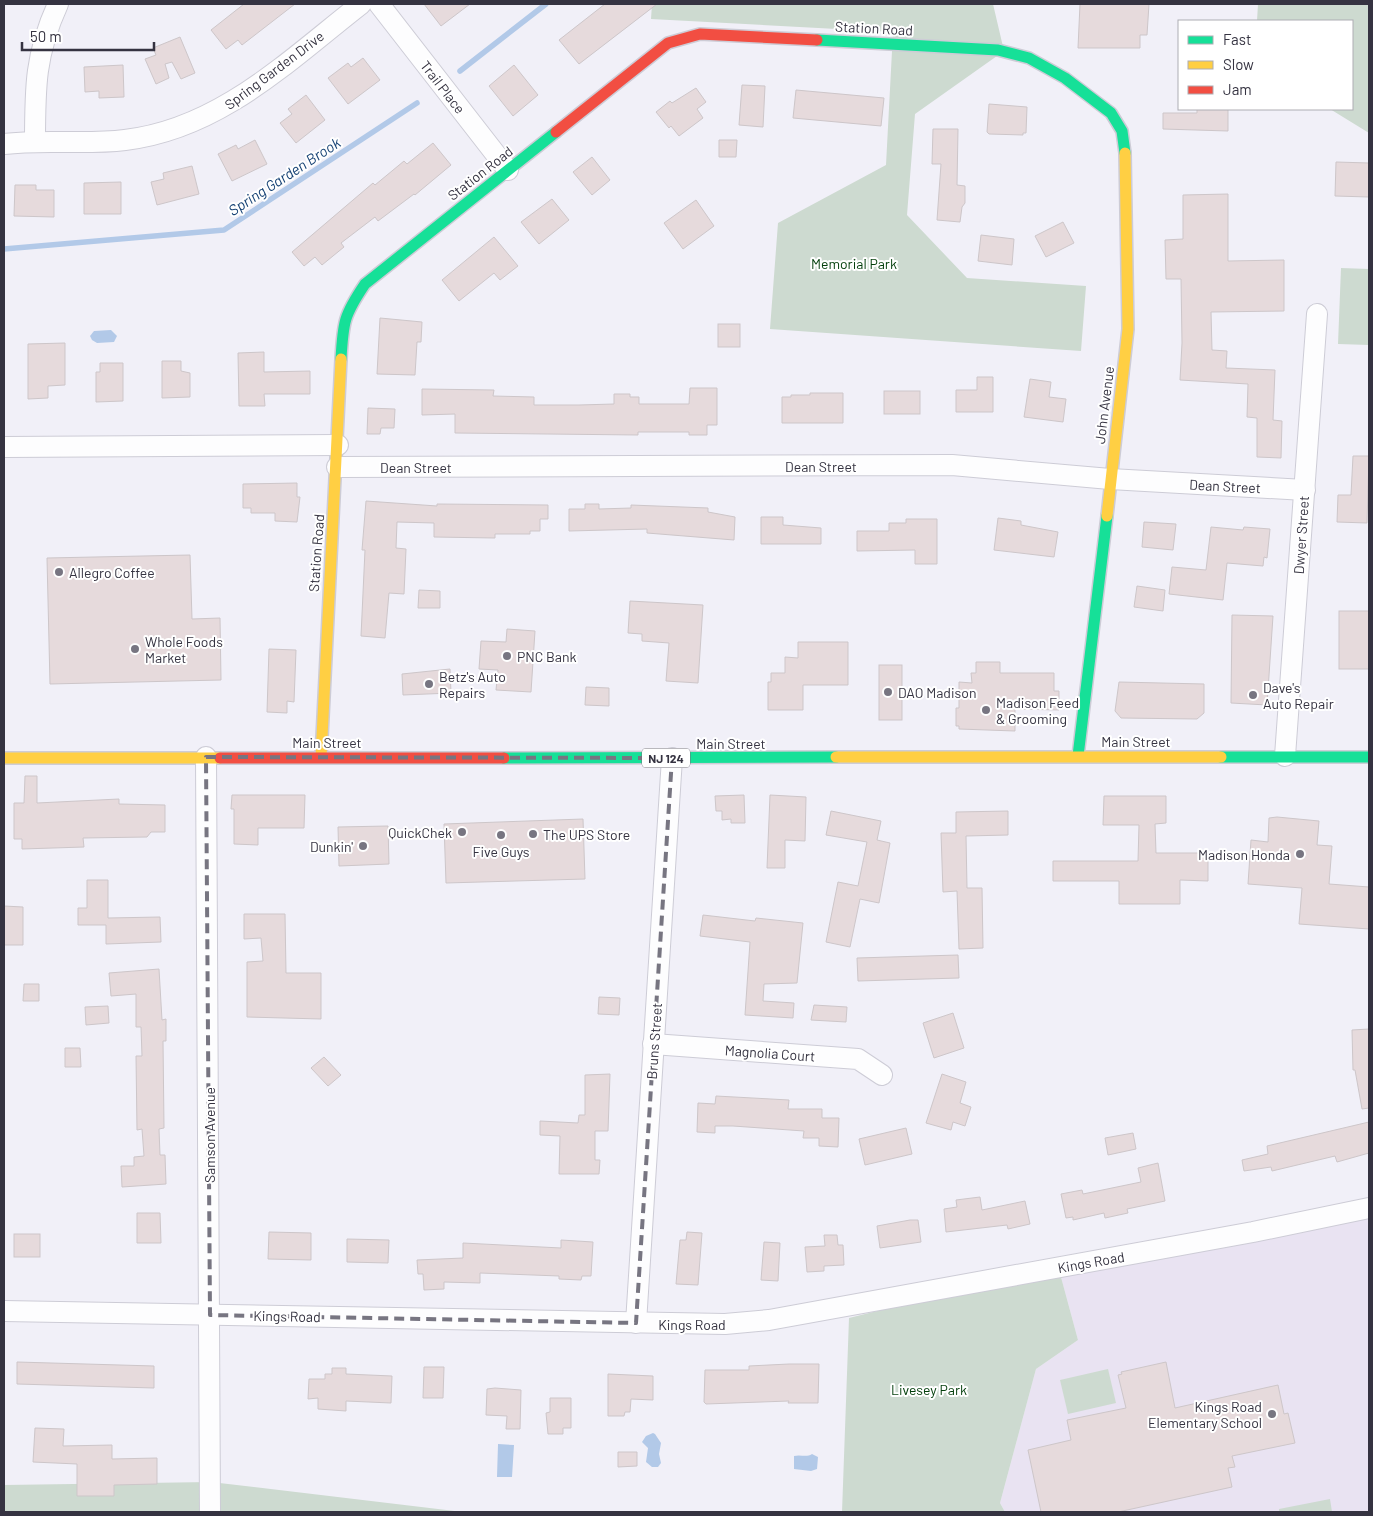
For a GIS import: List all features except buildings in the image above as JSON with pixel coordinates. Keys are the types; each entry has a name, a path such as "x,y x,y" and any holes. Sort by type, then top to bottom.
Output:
{"street":[{"path":"35,142 35,80 42,48 58,4"},
{"name":"Spring Garden Drive","path":"4,144 124,140 183,127 217,112 245,94 362,4"},
{"name":"Trail Place","path":"379,4 508,170"},
{"name":"Station Road","path":"322,757 325,648 337,467 343,326 349,307 359,289 668,43 683,37 700,34 998,50 1039,62 1068,82"},
{"name":"John Avenue","path":"1068,82 1110,112 1120,125 1126,144 1128,329 1078,756"},
{"name":"Dwyer Street","path":"1285,756 1317,314"},
{"path":"4,447 338,445"},
{"name":"Dean Street","path":"337,467 952,465 1110,479 1305,490"},
{"name":"Samson Avenue","path":"206,757 210,1512"},
{"name":"Main Street","path":"4,758 1369,757"},
{"name":"Bruns Street","path":"636,1323 672,758"},
{"name":"Magnolia Court","path":"653,1044 858,1060 882,1075"},
{"name":"Kings Road","path":"4,1311 725,1324 769,1320 1253,1232 1369,1208"}],"highlighted area":[{"path":"206,757 672,758 636,1323 210,1315"}],"shaded area":[{"path":"1367,1208 1369,1244 1369,1512 1005,1512 1000,1503 1036,1369 1078,1340 1058,1266"}],"green space":[{"name":"Memorial Park","path":"652,4 993,4 1004,51 915,114 907,215 967,278 1086,286 1081,351 770,329 778,223 886,165 893,32 651,19"},
{"path":"1258,4 1369,4 1369,133 1332,110 1353,110 1353,20 1257,20"},
{"path":"1341,268 1369,269 1369,345 1338,344"},
{"name":"Livesey Park","path":"1058,1266 1078,1340 1036,1369 1000,1503 1005,1512 842,1512 849,1318"},
{"path":"1108,1369 1116,1403 1068,1414 1060,1380"},
{"path":"211,1482 463,1512 4,1512 4,1485"},
{"path":"1330,1499 1332,1512 1279,1512 1279,1509"}],"water":[{"path":"111,330 117,336 114,342 97,343 90,336 94,331"},
{"path":"653,1433 661,1443 659,1454 661,1463 658,1467 652,1467 646,1462 648,1448 642,1442 646,1436"},
{"path":"498,1444 514,1445 512,1477 497,1477"},
{"path":"812,1454 818,1457 817,1469 811,1471 794,1469 794,1456 808,1456"}],"waterway":[{"name":"Spring Garden Brook","path":"460,71 546,4"},
{"name":"Spring Garden Brook","path":"4,249 224,230 417,103"}],"traffic: fast":[{"path":"817,40 998,50 1029,58 1065,78 1111,113 1122,131 1125,153"},
{"path":"341,359 346,319 365,284 556,132"},
{"path":"1078,756 1107,516"},
{"path":"504,758 836,757"},
{"path":"1221,757 1369,757"}],"traffic: slow":[{"path":"1107,516 1128,329 1125,153"},
{"path":"321,757 341,359"},
{"path":"836,757 1221,757"},
{"path":"4,758 220,758"}],"traffic: jam":[{"path":"556,132 668,43 700,34 817,40"},
{"path":"220,758 504,758"}],"place":[{"name":"Allegro Coffee","path":"59,572"},
{"name":"Whole Foods Market","path":"135,649"},
{"name":"PNC Bank","path":"507,656"},
{"name":"Betz's Auto Repairs","path":"429,684"},
{"name":"DAO Madison","path":"888,692"},
{"name":"Dave's Auto Repair","path":"1253,695"},
{"name":"Madison Feed & Grooming","path":"986,710"},
{"name":"QuickChek","path":"462,832"},
{"name":"The UPS Store","path":"533,834"},
{"name":"Five Guys","path":"501,835"},
{"name":"Dunkin'","path":"363,846"},
{"name":"Madison Honda","path":"1300,854"},
{"name":"Kings Road Elementary School","path":"1272,1414"}]}
